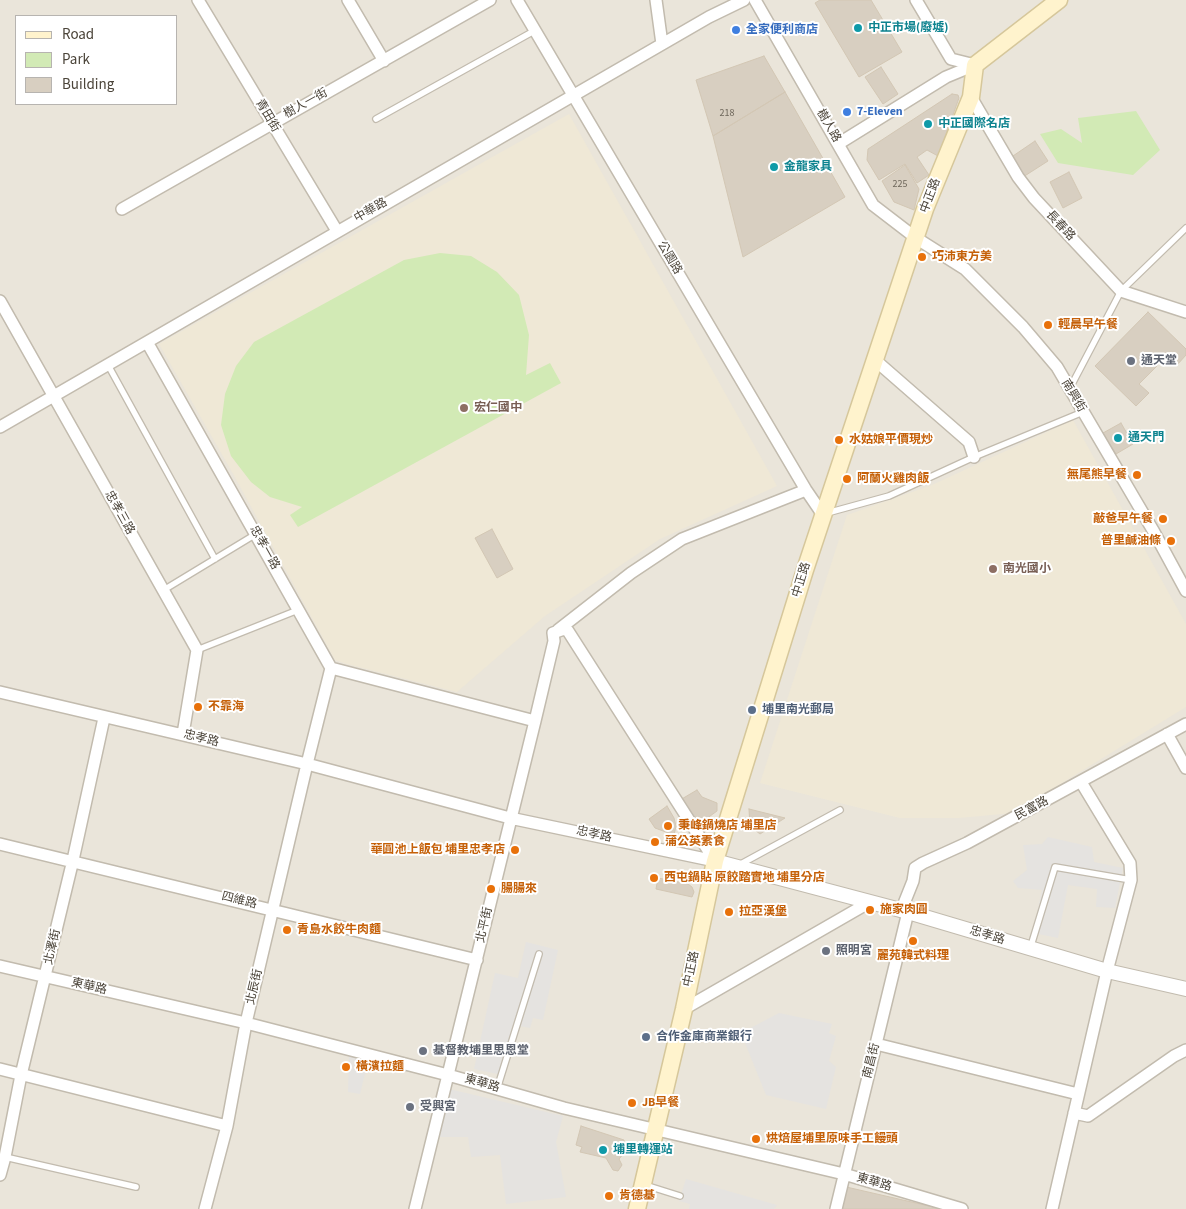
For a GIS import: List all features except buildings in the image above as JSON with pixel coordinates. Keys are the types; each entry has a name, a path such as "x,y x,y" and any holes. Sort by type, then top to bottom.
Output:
{"main road":[{"path":"974,65 1059,0"},
{"name":"中正路","path":"637,1209 684,1008 715,860 823,514 925,209 971,97 974,65"}],"street":[{"name":"青田街","path":"198,0 336,231"},
{"path":"348,0 384,61"},
{"name":"公園路","path":"517,0 806,490 823,514"},
{"path":"656,0 662,44"},
{"name":"中華路","path":"0,427 336,231 709,17 744,0"},
{"name":"樹人路","path":"755,0 873,205 916,238"},
{"path":"916,0 951,59 974,65"},
{"name":"樹人一街","path":"122,209 384,61 483,2"},
{"path":"838,144 946,77 974,65"},
{"name":"長春路","path":"971,97 1018,177 1034,198 1121,291 1186,312"},
{"name":"南興街","path":"916,238 966,269 1023,327 1056,368 1154,532 1186,591"},
{"name":"忠孝三路","path":"0,301 197,650"},
{"name":"忠孝一路","path":"147,342 331,668"},
{"path":"875,360 969,442 974,457"},
{"path":"558,630 631,573 682,539 806,490"},
{"path":"558,630 564,629 568,631 715,860"},
{"name":"北平街","path":"416,1209 554,641 553,632 558,630"},
{"path":"183,734 197,650"},
{"path":"307,764 331,668 535,721"},
{"name":"忠孝路","path":"0,692 104,718 183,734 307,764 510,818 715,860 904,911 1107,971 1186,989"},
{"name":"北澤街","path":"0,1175 21,1074 46,977 104,718"},
{"name":"民富路","path":"904,911 916,868 922,864 967,843 1186,724"},
{"path":"1168,734 1186,768"},
{"name":"北辰街","path":"205,1209 227,1126 246,1023 307,764"},
{"path":"1052,1209 1107,971 1131,880 1130,863 1082,782"},
{"name":"四維路","path":"0,844 73,860 477,960"},
{"path":"684,1008 870,902"},
{"name":"南昌街","path":"836,1209 876,1044 904,911"},
{"name":"東華路","path":"0,966 246,1023 448,1075 564,1108 844,1174 962,1209"},
{"path":"876,1044 1078,1094"},
{"path":"1074,1113 1088,1116 1159,1066 1186,1050"},
{"path":"0,1069 227,1126"}],"lane":[{"path":"376,119 534,31"},
{"path":"1070,390 1121,291 1186,228"},
{"path":"108,364 215,559"},
{"path":"823,514 889,496 974,457 1083,412"},
{"path":"162,591 256,534"},
{"path":"197,650 298,610"},
{"path":"736,866 840,810"},
{"path":"1030,949 1054,867 1131,880"},
{"path":"497,1089 539,954"},
{"path":"3,1156 136,1187"},
{"path":"643,1184 680,1196"}],"shaded area":[{"path":"0,0 1186,0 1186,1209 0,1209"},
{"name":"宏仁國中","path":"569,114 777,486 660,539 545,616 457,692 335,660 159,344"},
{"name":"南光國小","path":"1073,420 1186,624 1186,707 1013,813 959,818 900,818 760,783 847,515 932,485"},
{"path":"1048,837 1092,847 1094,862 1123,868 1115,908 1096,907 1097,889 1068,885 1058,938 1033,933 1042,890 1018,888 1013,881 1027,870 1023,845 1042,844"},
{"path":"526,942 558,950 543,1020 533,1018 530,1028 514,1025 502,1075 474,1069 495,973 518,978"},
{"path":"779,1013 832,1024 829,1033 836,1036 829,1061 836,1067 826,1109 766,1095 741,1033"},
{"path":"349,1055 368,1061 360,1094 348,1092"},
{"path":"449,1089 563,1116 556,1142 566,1197 506,1204 500,1155 471,1157 468,1137 439,1137"},
{"path":"686,1179 777,1205 774,1209 689,1209 690,1204 679,1201"}],"green space":[{"path":"1136,111 1160,150 1133,175 1058,163 1040,134 1061,129 1082,143 1078,118"},
{"path":"440,253 471,256 497,272 519,295 529,335 526,375 550,363 561,383 298,527 290,515 302,507 270,497 251,482 231,456 221,425 225,394 236,366 254,342 404,260"}],"place":[{"name":"中正市場(廢墟)","path":"858,28"},
{"name":"全家便利商店","path":"736,30"},
{"name":"7-Eleven","path":"847,112"},
{"name":"中正國際名店","path":"928,124"},
{"name":"金龍家具","path":"774,167"},
{"name":"巧沛東方美","path":"922,257"},
{"name":"輕晨早午餐","path":"1048,325"},
{"name":"通天堂","path":"1131,361"},
{"name":"宏仁國中","path":"464,408"},
{"name":"通天門","path":"1118,438"},
{"name":"水姑娘平價現炒","path":"839,440"},
{"name":"無尾熊早餐","path":"1137,475"},
{"name":"阿蘭火雞肉飯","path":"847,479"},
{"name":"敲爸早午餐","path":"1163,519"},
{"name":"普里鹹油條","path":"1171,541"},
{"name":"南光國小","path":"993,569"},
{"name":"不靠海","path":"198,707"},
{"name":"埔里南光郵局","path":"752,710"},
{"name":"秉峰鍋燒店 埔里店","path":"668,826"},
{"name":"蒲公英素食","path":"655,842"},
{"name":"華圓池上飯包 埔里忠孝店","path":"515,850"},
{"name":"西屯鍋貼 原餃踏實地 埔里分店","path":"654,878"},
{"name":"腸腸來","path":"491,889"},
{"name":"施家肉圓","path":"870,910"},
{"name":"拉亞漢堡","path":"729,912"},
{"name":"青島水餃牛肉麵","path":"287,930"},
{"name":"麗苑韓式料理","path":"913,941"},
{"name":"照明宮","path":"826,951"},
{"name":"合作金庫商業銀行","path":"646,1037"},
{"name":"基督教埔里思恩堂","path":"423,1051"},
{"name":"橫濱拉麵","path":"346,1067"},
{"name":"JB早餐","path":"632,1103"},
{"name":"受興宮","path":"410,1107"},
{"name":"烘焙屋埔里原味手工饅頭","path":"756,1139"},
{"name":"埔里轉運站","path":"603,1150"},
{"name":"肯德基","path":"609,1196"}]}
